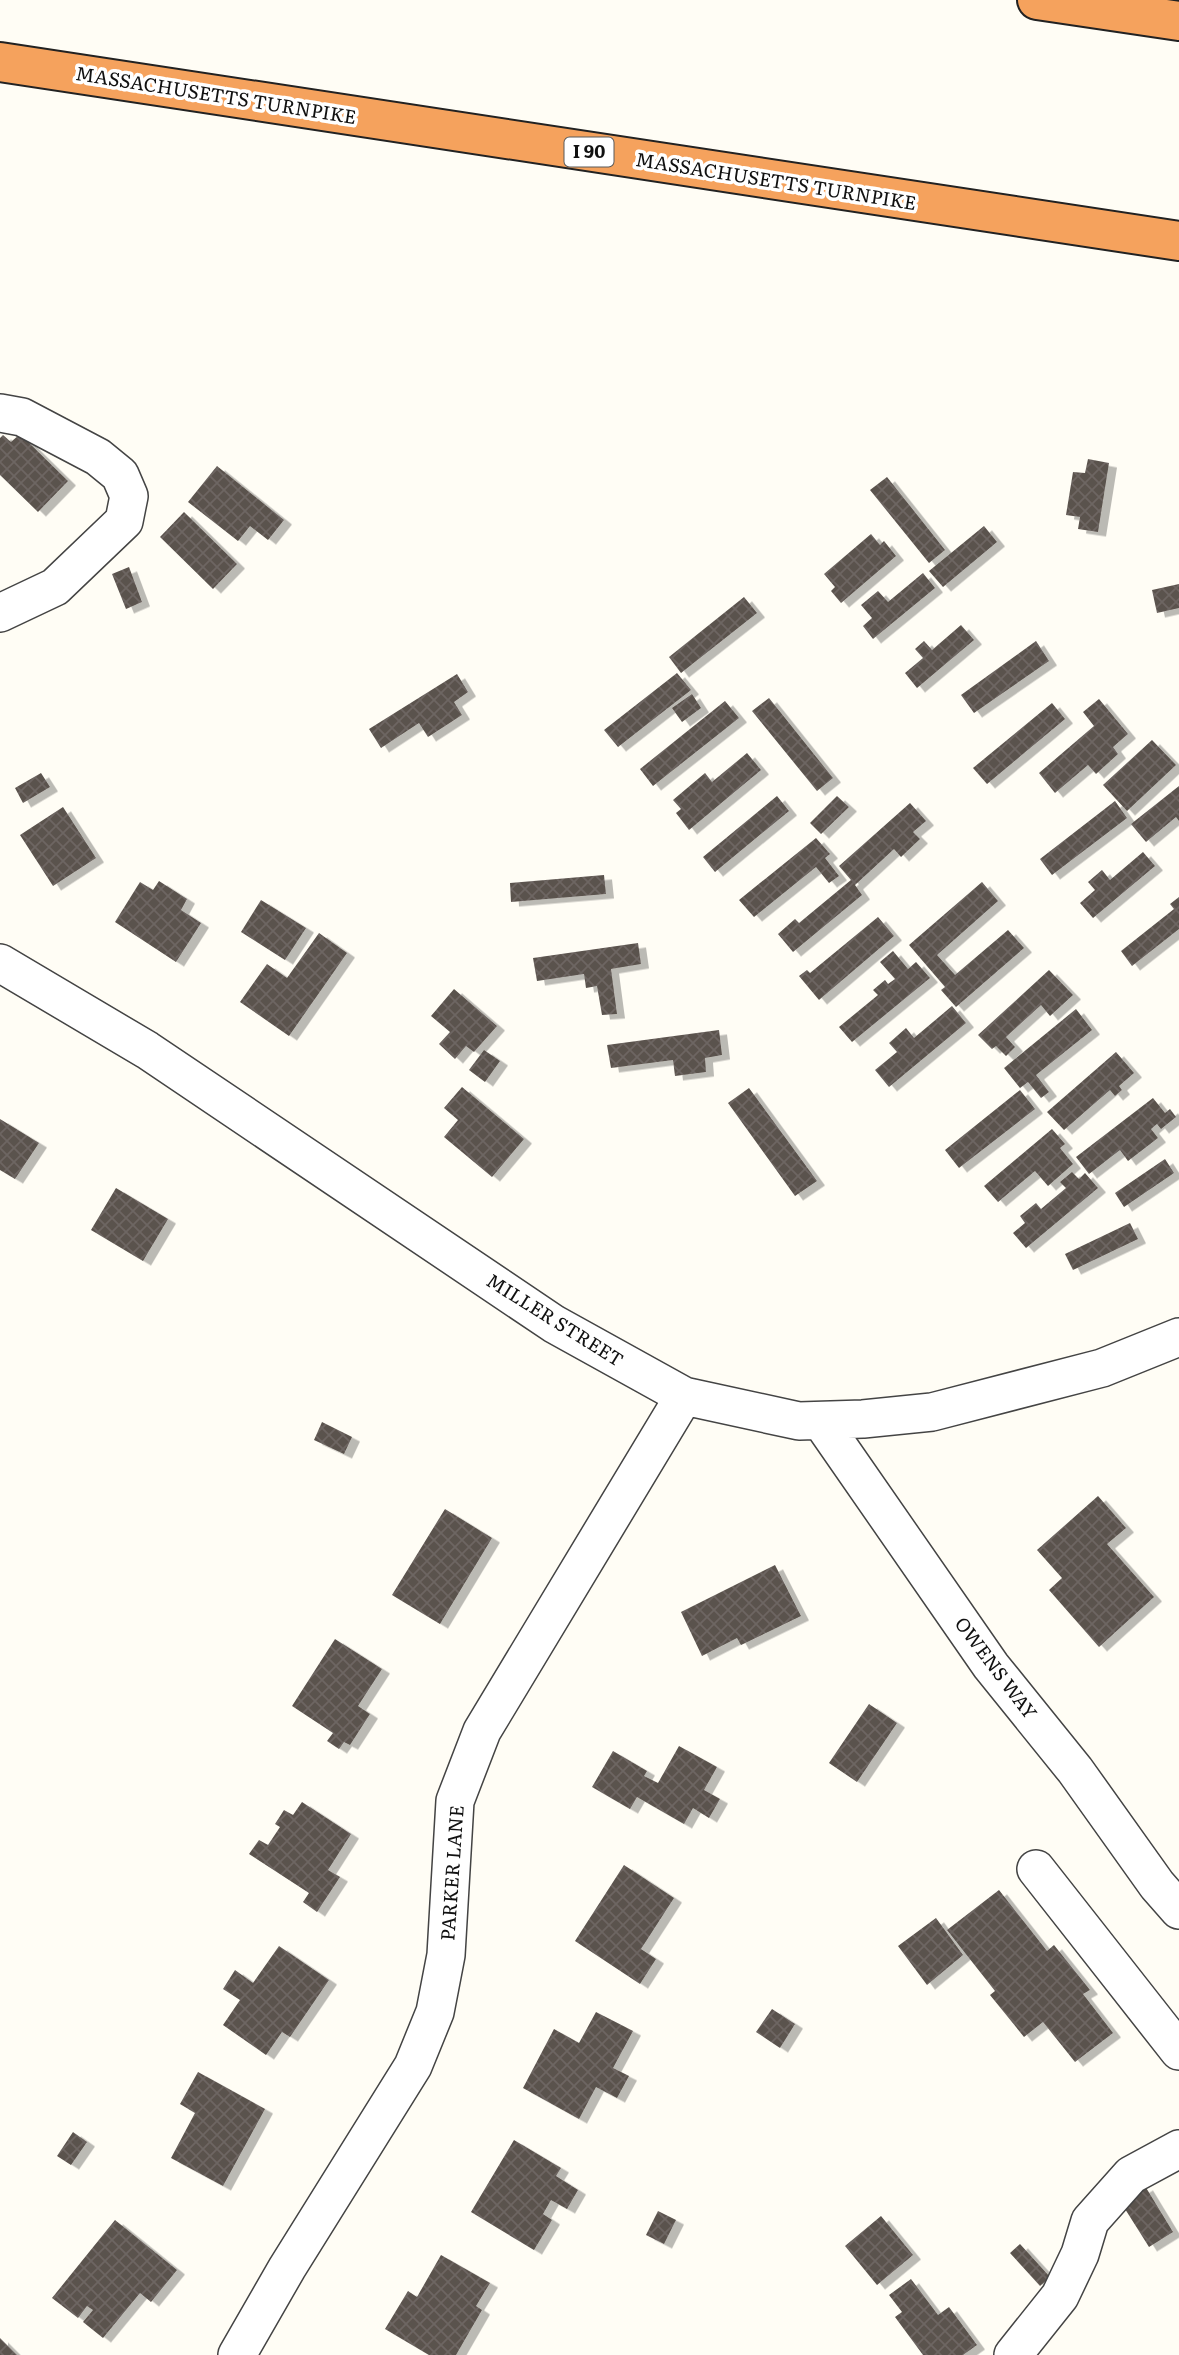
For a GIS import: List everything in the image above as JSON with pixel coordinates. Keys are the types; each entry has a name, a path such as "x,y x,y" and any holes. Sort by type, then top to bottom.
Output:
{"highway":[{"path":"1037,0 1179,21"},
{"name":"MASSACHUSETTS TURNPIKE","path":"0,62 1179,241"}],"street":[{"path":"0,413 22,417 98,457 120,475 129,496 124,521 55,587 0,612"},
{"name":"MILLER STREET","path":"0,963 147,1050 554,1324 684,1396 799,1421 932,1412 1102,1368 1179,1337"},
{"name":"PARKER LANE","path":"237,2355 287,2268 413,2066 435,2012 446,1955 455,1801 482,1731 684,1396"},
{"name":"OWENS WAY","path":"821,1420 991,1666 1075,1770 1157,1885 1179,1910"},
{"path":"1036,1869 1179,2051"},
{"path":"1013,2355 1060,2296 1080,2254 1090,2221 1131,2175 1179,2150"}],"building":[{"path":"20,434 68,481 38,512 0,475 0,438 3,435 11,442"},
{"path":"1088,459 1109,463 1098,532 1078,529 1080,517 1066,515 1073,472 1085,473"},
{"path":"217,466 284,520 268,540 250,526 238,541 188,502"},
{"path":"887,477 945,550 929,563 870,490"},
{"path":"184,512 237,564 213,589 160,537"},
{"path":"984,526 997,542 943,587 929,571"},
{"path":"871,534 880,545 884,541 896,556 841,603 831,591 835,587 824,574"},
{"path":"129,567 142,602 126,609 112,574"},
{"path":"923,573 935,588 873,639 863,626 872,618 861,605 878,591 888,602"},
{"path":"1179,584 1179,608 1157,613 1152,590"},
{"path":"744,597 757,613 681,673 669,657"},
{"path":"961,625 974,640 917,688 905,673 923,658 915,649 924,641 932,650"},
{"path":"1036,641 1049,661 974,713 961,695"},
{"path":"677,673 691,690 618,747 604,730"},
{"path":"457,674 468,692 454,702 462,715 428,737 419,723 381,748 369,729"},
{"path":"692,694 701,708 682,722 672,708"},
{"path":"769,698 833,778 817,791 752,711"},
{"path":"1099,699 1128,734 1113,747 1118,754 1096,774 1088,765 1055,793 1039,773 1094,726 1083,712"},
{"path":"725,701 739,718 653,786 640,769"},
{"path":"1052,703 1065,719 987,784 973,768"},
{"path":"1152,740 1176,765 1127,811 1103,785"},
{"path":"747,753 761,770 689,830 676,813 681,809 673,800 705,773 712,782"},
{"path":"41,773 50,787 23,803 15,788"},
{"path":"1179,786 1179,821 1176,817 1146,842 1131,824"},
{"path":"777,796 789,811 715,872 703,857"},
{"path":"837,796 849,807 821,834 810,823"},
{"path":"1115,801 1127,818 1052,875 1040,859"},
{"path":"910,803 926,821 913,832 920,839 901,857 894,849 855,885 862,895 793,952 778,934 795,919 799,923 851,880 839,866"},
{"path":"63,807 96,858 53,886 20,835"},
{"path":"816,838 830,854 825,858 839,876 829,883 816,867 754,917 739,900"},
{"path":"1143,852 1155,866 1093,918 1080,903 1095,890 1088,882 1102,870 1110,880"},
{"path":"604,875 606,894 511,902 510,883"},
{"path":"159,881 187,899 181,910 201,923 176,962 115,922 140,882 153,890"},
{"path":"982,882 998,901 937,955 955,975 1008,930 1024,948 956,1007 941,990 945,987 909,945"},
{"path":"1179,897 1179,929 1132,966 1121,951 1174,909 1170,904"},
{"path":"261,900 306,928 285,960 241,932"},
{"path":"878,917 894,936 819,1000 799,976 807,970 810,973"},
{"path":"319,933 347,953 289,1036 240,1002 267,964 287,978"},
{"path":"638,943 641,964 611,969 617,1014 602,1015 597,986 586,988 584,974 537,981 533,958"},
{"path":"893,951 908,969 916,962 930,978 852,1042 839,1027 878,995 873,990 885,980 888,984 895,979 880,962"},
{"path":"1049,970 1073,995 1050,1016 1041,1005 1006,1037 1015,1047 1006,1056 996,1046 992,1049 978,1035"},
{"path":"454,989 497,1026 474,1052 466,1046 455,1059 439,1044 450,1032 431,1016"},
{"path":"952,1006 966,1023 889,1087 875,1070 897,1052 889,1043 906,1028 914,1038"},
{"path":"1076,1009 1092,1030 1036,1075 1049,1092 1041,1098 1028,1082 1020,1088 1004,1068"},
{"path":"719,1030 722,1055 705,1058 706,1072 675,1076 673,1060 611,1068 607,1045"},
{"path":"484,1050 500,1061 485,1082 469,1070"},
{"path":"1116,1052 1134,1073 1119,1086 1122,1090 1115,1096 1110,1090 1064,1130 1047,1112"},
{"path":"462,1087 524,1139 492,1177 444,1137 458,1120 444,1108"},
{"path":"749,1088 817,1181 795,1196 728,1103"},
{"path":"1020,1090 1035,1109 959,1168 945,1150"},
{"path":"1153,1098 1165,1113 1170,1109 1176,1117 1161,1129 1157,1124 1151,1129 1158,1138 1128,1161 1120,1150 1089,1174 1076,1157"},
{"path":"0,1119 39,1143 15,1179 0,1170"},
{"path":"1052,1129 1065,1144 1060,1148 1073,1164 1048,1186 1035,1171 998,1202 984,1186"},
{"path":"1165,1159 1174,1173 1124,1207 1115,1193"},
{"path":"1072,1172 1079,1179 1085,1173 1098,1188 1026,1248 1013,1233 1025,1223 1020,1216 1036,1203 1041,1209 1066,1188 1060,1182"},
{"path":"116,1188 168,1219 143,1261 91,1230"},
{"path":"1130,1223 1138,1239 1073,1270 1065,1254"},
{"path":"322,1422 352,1437 344,1454 314,1440"},
{"path":"1098,1496 1126,1528 1107,1544 1154,1597 1099,1647 1049,1590 1062,1578 1037,1550"},
{"path":"445,1509 492,1538 440,1624 392,1595"},
{"path":"775,1565 801,1616 741,1645 737,1638 702,1656 681,1612"},
{"path":"335,1639 382,1669 358,1706 370,1714 350,1745 344,1742 339,1749 327,1741 333,1733 292,1706"},
{"path":"869,1704 897,1723 857,1782 829,1763"},
{"path":"679,1746 717,1767 704,1790 720,1799 709,1818 693,1808 684,1824 637,1797 630,1809 592,1787 613,1751 647,1771 644,1776 658,1783"},
{"path":"302,1802 351,1834 328,1870 340,1877 317,1912 303,1902 309,1893 249,1854 259,1840 268,1845 280,1827 275,1824 284,1810 293,1815"},
{"path":"624,1865 674,1898 641,1949 656,1959 640,1984 575,1941"},
{"path":"999,1890 1047,1951 1054,1945 1090,1990 1083,1994 1113,2033 1075,2062 1043,2022 1024,2037 990,1995 995,1991 947,1930"},
{"path":"936,1918 963,1955 927,1985 898,1946"},
{"path":"279,1946 329,1980 290,2037 282,2032 266,2055 223,2025 240,2000 223,1989 235,1970 253,1983"},
{"path":"772,2009 795,2024 780,2048 756,2032"},
{"path":"596,2012 633,2031 613,2068 629,2076 617,2098 596,2087 579,2119 523,2088 554,2029 579,2043"},
{"path":"198,2072 265,2109 223,2186 171,2158 195,2113 180,2104"},
{"path":"73,2132 87,2142 71,2165 57,2156"},
{"path":"514,2140 561,2168 556,2176 578,2190 567,2209 551,2200 543,2214 552,2220 534,2250 471,2212"},
{"path":"1145,2186 1173,2232 1149,2247 1120,2201"},
{"path":"658,2211 676,2220 664,2244 646,2235"},
{"path":"881,2216 913,2255 877,2285 845,2246"},
{"path":"115,2220 177,2270 151,2302 140,2293 103,2338 83,2322 93,2310 87,2306 78,2318 52,2298"},
{"path":"1020,2244 1050,2277 1040,2286 1010,2253"},
{"path":"441,2255 490,2283 476,2306 482,2310 456,2355 429,2355 385,2329 408,2291 417,2297"},
{"path":"911,2279 938,2315 949,2307 977,2345 963,2355 923,2355 895,2317 902,2312 889,2295"},
{"path":"0,2338 17,2355 0,2355"}]}
